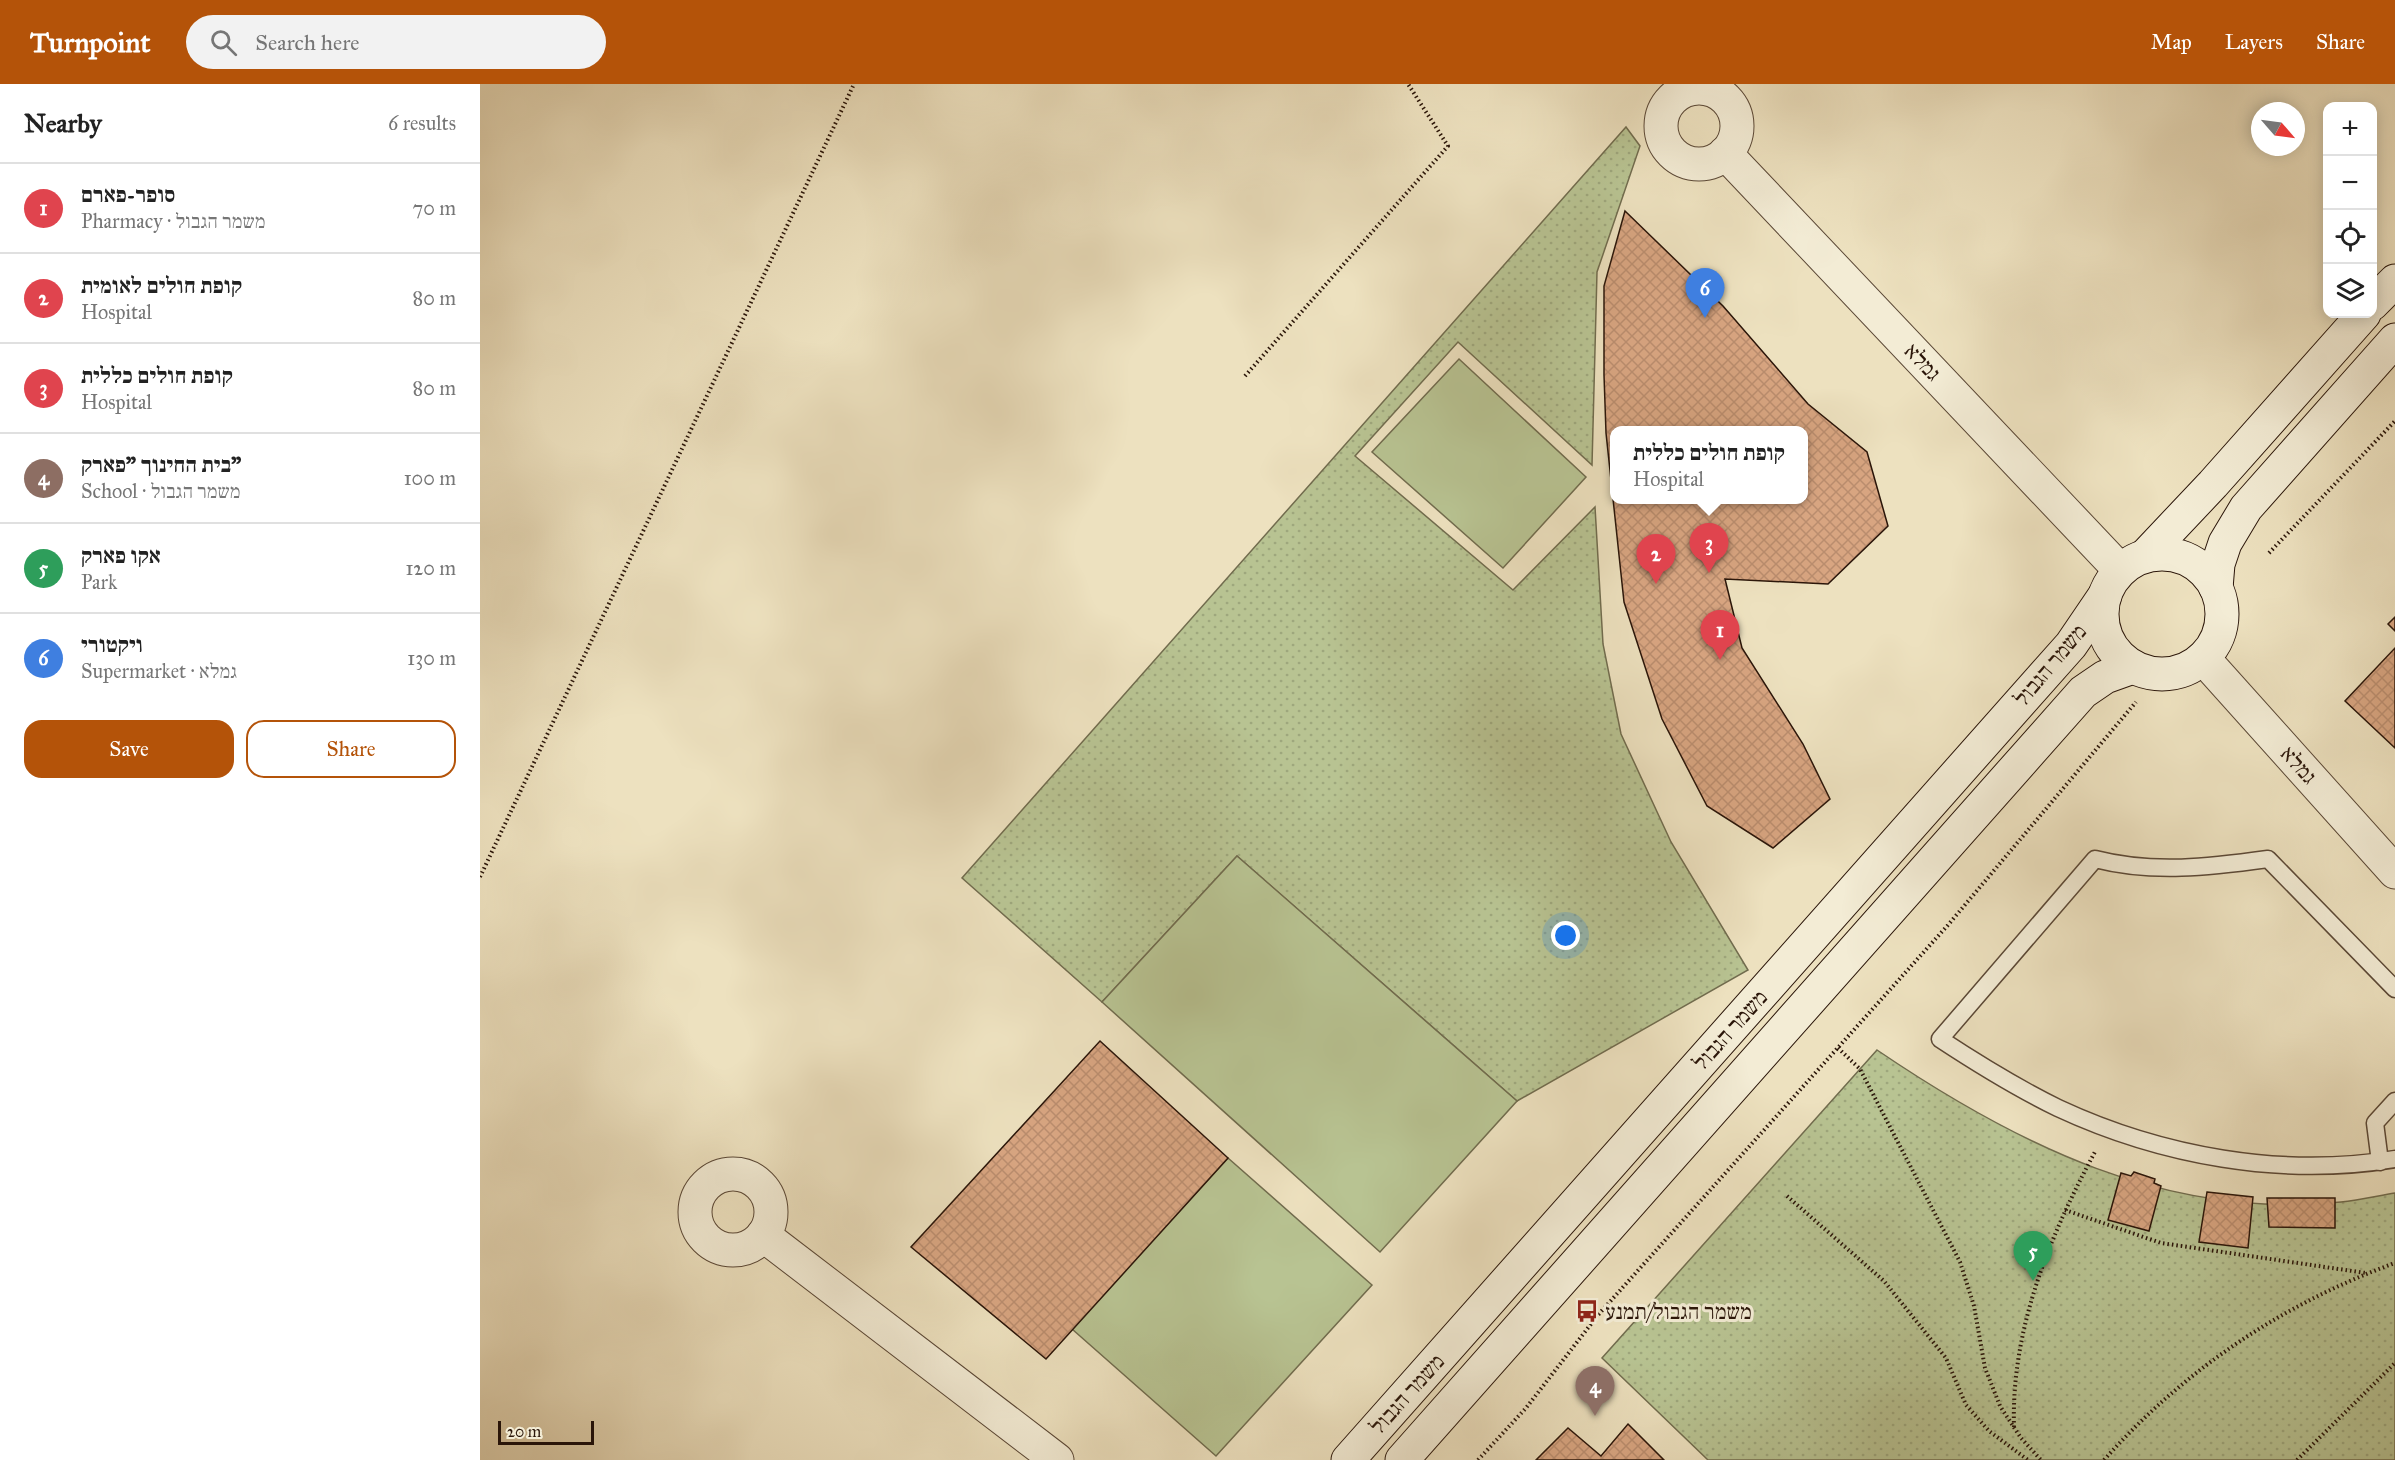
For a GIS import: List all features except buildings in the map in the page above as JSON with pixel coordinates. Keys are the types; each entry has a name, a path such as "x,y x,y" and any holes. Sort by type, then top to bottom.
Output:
{"main road":[{"name":"גמלא","path":"1725,153 2123,574"},
{"path":"2377,300 2395,281"},
{"name":"משמר הגבול","path":"1348,1460 2071,645 2123,574 2213,484 2360,318"},
{"path":"2216,588 2218,564 2225,543 2246,508 2395,340"},
{"path":"2162,554 2190,561 2206,573 2216,588 2221,605 2221,624 2215,642 2203,658 2188,668 2170,674 2152,674 2136,683 2108,640 2102,614 2123,574 2162,554"},
{"name":"גמלא","path":"2203,658 2395,872"},
{"name":"משמר הגבול","path":"1402,1460 2083,692 2105,677 2136,683"},
{"path":"763,1235 1057,1460"}],"lane":[{"path":"2395,989 2268,859 2163,869 2129,866 2095,858 1940,1039 1999,1077 2058,1108 2108,1128 2179,1150 2241,1161 2304,1166 2388,1160 2375,1124 2395,1101"}],"path":[{"path":"480,877 854,84"},
{"path":"1245,376 1448,146 1408,84"},
{"path":"2269,553 2395,421"},
{"path":"1478,1460 1526,1408 1598,1315 1948,925 2136,683"},
{"path":"1838,1048 1860,1069 1954,1247 1971,1291 1985,1368 2000,1406 2014,1428 2041,1460"},
{"path":"2014,1428 2016,1380 2028,1315 2050,1245 2065,1210 2108,1128"},
{"path":"1787,1196 1884,1281 1946,1358 1966,1405 1989,1431 2028,1460"},
{"path":"2065,1210 2161,1243 2367,1273"},
{"path":"2104,1460 2157,1405 2226,1349 2273,1318 2367,1273 2395,1263"},
{"path":"2297,1460 2395,1364"}],"green space":[{"path":"1626,127 1640,146 1597,272 1592,465 1458,342 1355,456 1513,590 1595,507 1603,644 1621,734 1671,842 1748,970 1517,1101 1237,856 1102,1002 962,878"},
{"path":"1459,359 1586,477 1503,568 1372,452"},
{"path":"1237,856 1517,1101 1380,1252 1102,1002"},
{"path":"1877,1050 1930,1085 2039,1145 2096,1168 2155,1187 2215,1199 2277,1205 2341,1202 2395,1193 2395,1460 1708,1460 1602,1358"},
{"path":"1228,1158 1372,1285 1216,1456 1072,1329"}],"place":[{"name":"ויקטורי","path":"1705,318"},
{"name":"קופת חולים כללית","path":"1709,573"},
{"name":"קופת חולים לאומית","path":"1656,584"},
{"name":"סופר-פארם","path":"1720,660"},
{"name":"אקו פארק","path":"2033,1281"},
{"name":"משמר הגבול/תמנע","path":"1587,1311"},
{"name":"בית החינוך \"פארק\"","path":"1595,1416"}]}
